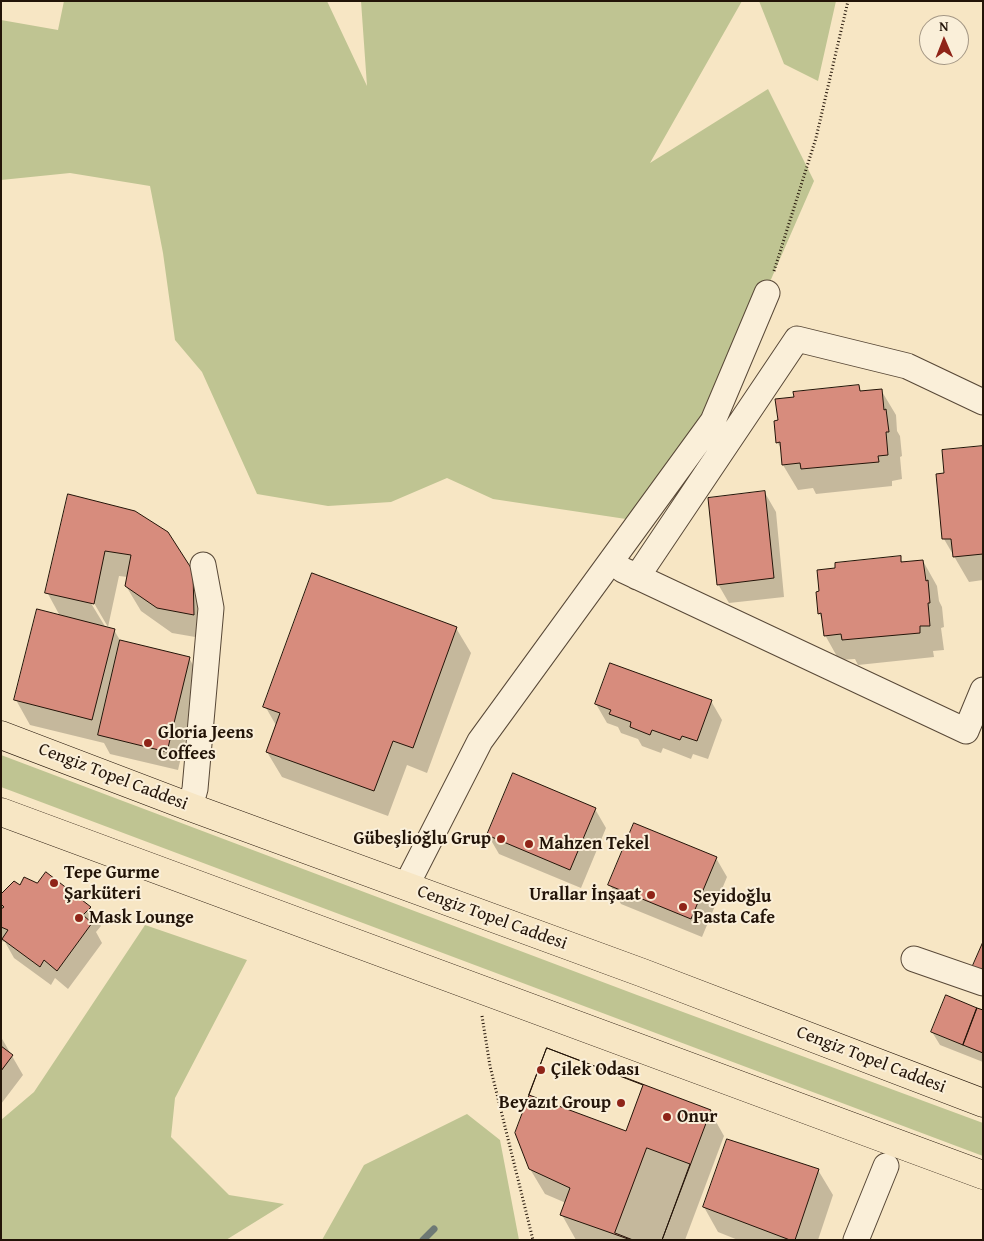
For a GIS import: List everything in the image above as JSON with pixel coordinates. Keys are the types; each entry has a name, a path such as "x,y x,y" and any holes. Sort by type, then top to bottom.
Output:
{"main road":[{"name":"Cengiz Topel Caddesi","path":"1,735 190,807 643,973 983,1103"},
{"path":"1,812 983,1175"}],"street":[{"path":"406,886 480,742 712,421 767,293"},
{"path":"638,577 797,338 907,366 983,402"},
{"path":"609,563 966,731 983,690"},
{"path":"190,807 195,789 211,608 203,565"},
{"path":"914,959 983,983"},
{"path":"856,1240 886,1166"}],"path":[{"path":"767,293 816,138 848,1"},
{"path":"492,993 482,1018 490,1066 533,1240"}],"green space":[{"path":"64,1 327,1 367,86 361,1 742,1 650,163 768,89 814,181 710,419 626,519 493,499 447,478 391,502 328,506 257,494 202,372 175,340 163,253 150,186 70,173 1,180 1,20 58,30"},
{"path":"759,1 836,1 818,81 784,64"},
{"path":"1,755 637,995 983,1123 983,1156 1,787"},
{"path":"145,925 247,960 175,1098 171,1137 229,1195 284,1204 226,1240 1,1240 1,1120 34,1092"},
{"path":"467,1114 500,1140 519,1240 322,1240 364,1165"}],"building":[{"path":"859,385 860,391 882,389 889,432 886,432 888,455 878,456 879,462 801,469 800,463 782,465 780,442 776,443 774,421 778,420 775,399 794,397 793,392"},
{"path":"983,446 983,554 953,557 951,539 942,539 936,474 944,473 942,450"},
{"path":"765,491 774,578 717,585 708,498"},
{"path":"68,494 135,511 168,532 193,571 194,615 157,608 125,586 131,555 105,551 94,604 45,593"},
{"path":"901,556 901,562 923,560 926,581 928,580 930,626 920,626 920,633 842,640 841,634 824,636 821,613 818,614 816,592 819,591 817,570 835,568 835,563"},
{"path":"312,573 457,627 413,748 393,741 374,791 266,752 280,713 263,707"},
{"path":"37,609 115,629 92,720 14,700"},
{"path":"120,640 190,657 167,752 98,735"},
{"path":"610,663 712,700 697,741 682,736 680,740 652,730 650,735 630,727 631,722 609,714 611,710 595,704"},
{"path":"513,773 596,808 570,870 487,835"},
{"path":"634,823 717,857 691,919 608,885"},
{"path":"46,872 91,907 83,915 92,923 57,971 44,960 40,967 2,939 8,930 1,927 1,909 4,907 1,904 1,894 14,881 20,885 24,877 37,883"},
{"path":"983,942 983,975 971,970"},
{"path":"946,995 977,1008 963,1045 931,1032"},
{"path":"977,1008 983,1010 983,1053 963,1045"},
{"path":"1,1046 13,1055 1,1071"},
{"path":"547,1048 711,1110 662,1240 631,1240 560,1215 570,1188 529,1169 515,1133"},
{"path":"547,1048 643,1085 626,1131 529,1095"},
{"path":"727,1139 819,1169 795,1240 790,1240 703,1207"},
{"path":"647,1148 690,1164 662,1240 633,1240 615,1233"}],"waterway":[{"path":"423,1240 434,1229"}],"place":[{"name":"Gloria Jeens Coffees","path":"148,743"},
{"name":"Gübeşlioğlu Grup","path":"501,839"},
{"name":"Mahzen Tekel","path":"529,844"},
{"name":"Tepe Gurme Şarküteri","path":"54,883"},
{"name":"Urallar İnşaat","path":"651,895"},
{"name":"Seyidoğlu Pasta Cafe","path":"683,907"},
{"name":"Mask Lounge","path":"79,918"},
{"name":"Çilek Odası","path":"541,1070"},
{"name":"Beyazıt Group","path":"621,1103"},
{"name":"Onur","path":"667,1117"}]}
